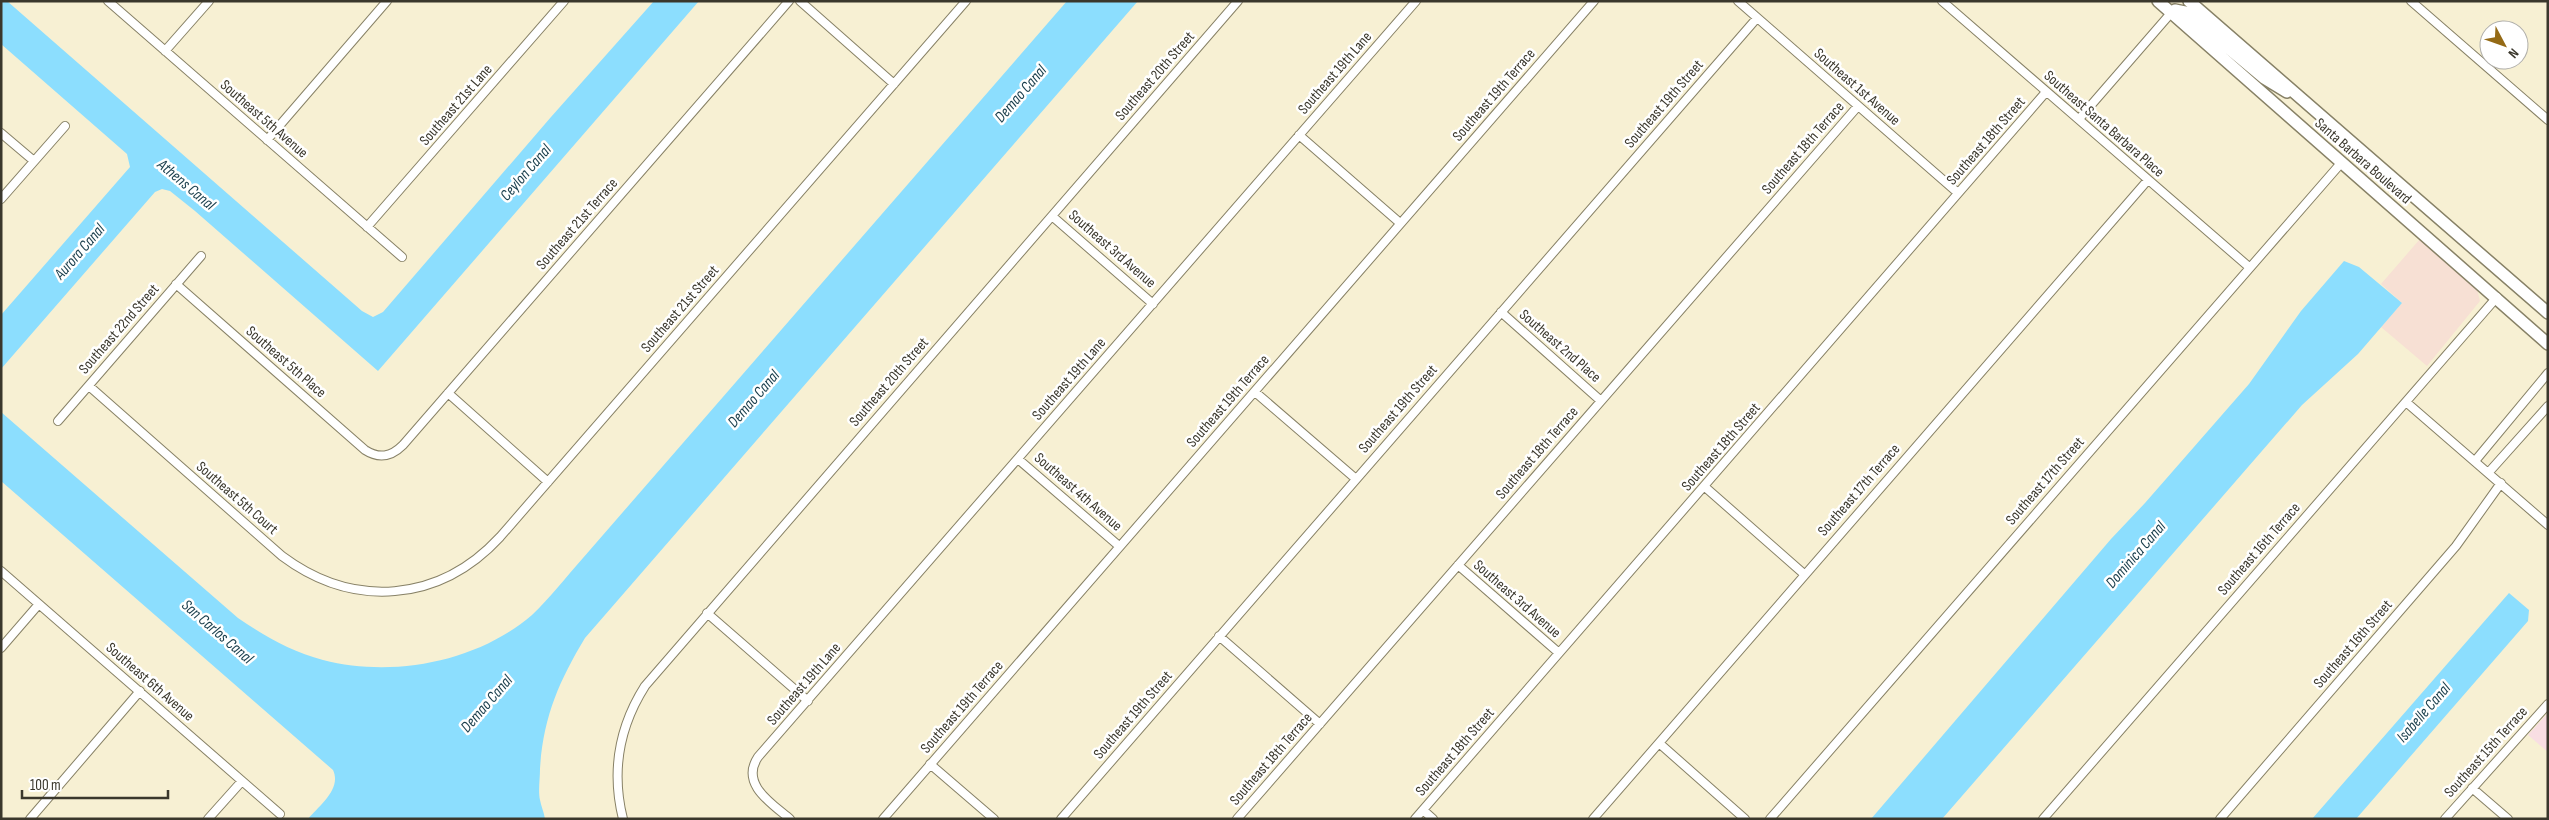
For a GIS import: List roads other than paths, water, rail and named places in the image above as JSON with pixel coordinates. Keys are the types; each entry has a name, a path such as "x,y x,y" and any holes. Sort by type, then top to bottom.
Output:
{"main road":[{"name":"Santa Barbara Boulevard","path":"2158,1 2548,344"},
{"name":"Santa Barbara Boulevard","path":"2190,1 2548,313"},
{"path":"2171,13 2175,10 2185,12 2264,78 2304,101"}],"street":[{"name":"Southeast 5th Avenue","path":"108,1 402,257"},
{"path":"165,51 209,1"},
{"path":"267,140 387,1"},
{"name":"Southeast 21st Lane","path":"367,227 564,1"},
{"name":"Southeast 21st Terrace","path":"381,456 398,450 789,1"},
{"path":"800,1 894,84"},
{"name":"Southeast 21st Street","path":"388,592 432,584 476,560 500,537 966,1"},
{"name":"Southeast 20th Street","path":"623,819 620,806 617,764 622,736 631,709 653,675 1238,1"},
{"name":"Southeast 19th Lane","path":"790,819 761,794 752,778 752,770 757,759 1416,1"},
{"name":"Southeast 19th Terrace","path":"883,819 1594,1"},
{"name":"Southeast 1st Avenue","path":"1738,1 1958,193"},
{"name":"Southeast Santa Barbara Place","path":"1942,1 2079,119 2147,181 2249,267"},
{"path":"2412,1 2548,120"},
{"path":"2079,119 2171,13"},
{"name":"Southeast 19th Street","path":"1061,819 1757,18"},
{"name":"Southeast 18th Street","path":"1415,819 2046,92"},
{"name":"Southeast 18th Terrace","path":"1237,819 1858,106"},
{"path":"1,199 65,126"},
{"path":"1,134 34,161"},
{"path":"1299,136 1400,223"},
{"name":"Southeast 17th Street","path":"1770,819 2342,162"},
{"name":"Southeast 17th Terrace","path":"1593,819 2147,181"},
{"name":"Southeast 3rd Avenue","path":"1052,216 1153,304"},
{"name":"Southeast 22nd Street","path":"58,421 201,256"},
{"name":"Southeast 5th Place","path":"176,284 366,450 381,456"},
{"name":"Southeast 16th Terrace","path":"2042,819 2496,297"},
{"name":"Southeast 2nd Place","path":"1501,312 1601,401"},
{"path":"2475,461 2548,373"},
{"name":"Southeast 5th Court","path":"88,386 295,566 332,585 357,590 388,592"},
{"path":"1256,392 1356,479"},
{"path":"448,393 548,482"},
{"path":"2406,402 2548,525"},
{"path":"2488,472 2548,406"},
{"name":"Southeast 4th Avenue","path":"1018,459 1119,546"},
{"name":"Southeast 16th Street","path":"2220,819 2450,553 2501,483"},
{"path":"1704,487 1804,574"},
{"name":"Southeast 3rd Avenue","path":"1458,565 1559,653"},
{"name":"Southeast 6th Avenue","path":"1,571 280,814"},
{"path":"1,648 39,604"},
{"path":"706,613 808,701"},
{"path":"1219,636 1320,724"},
{"path":"30,819 140,691"},
{"name":"Southeast 15th Terrace","path":"2445,819 2548,704"},
{"path":"1659,743 1746,819"},
{"path":"930,764 994,819"},
{"path":"208,819 242,781"},
{"path":"2472,788 2508,819"},
{"path":"1423,810 1433,819"}],"water":[{"path":"1,1 7,1 362,311 373,317 383,312 654,1 699,1 378,371 195,211 170,191 162,189 155,192 1,369 1,315 130,167 127,154 1,44"},
{"path":"1067,1 1138,1 585,638 560,685 545,733 539,789 545,819 308,819 332,790 335,777 333,770 1,481 1,412 238,618 289,648 323,660 377,667 433,662 460,655 486,644 510,631 532,615 545,602"},
{"name":"Dominica Canal","path":"2344,261 2359,267 2402,303 2358,354 2302,405 1942,819 1871,819 2111,539 2249,384 2301,311"},
{"name":"Isabelle Canal","path":"2509,593 2529,610 2528,621 2356,819 2312,819"}],"water label":[{"name":"Demao Canal","path":"1021,94"},
{"name":"Ceylon Canal","path":"526,173"},
{"name":"Athens Canal","path":"186,185"},
{"name":"Aurora Canal","path":"80,252"},
{"name":"Demao Canal","path":"754,399"},
{"name":"San Carlos Canal","path":"217,632"},
{"name":"Demao Canal","path":"487,704"}]}
